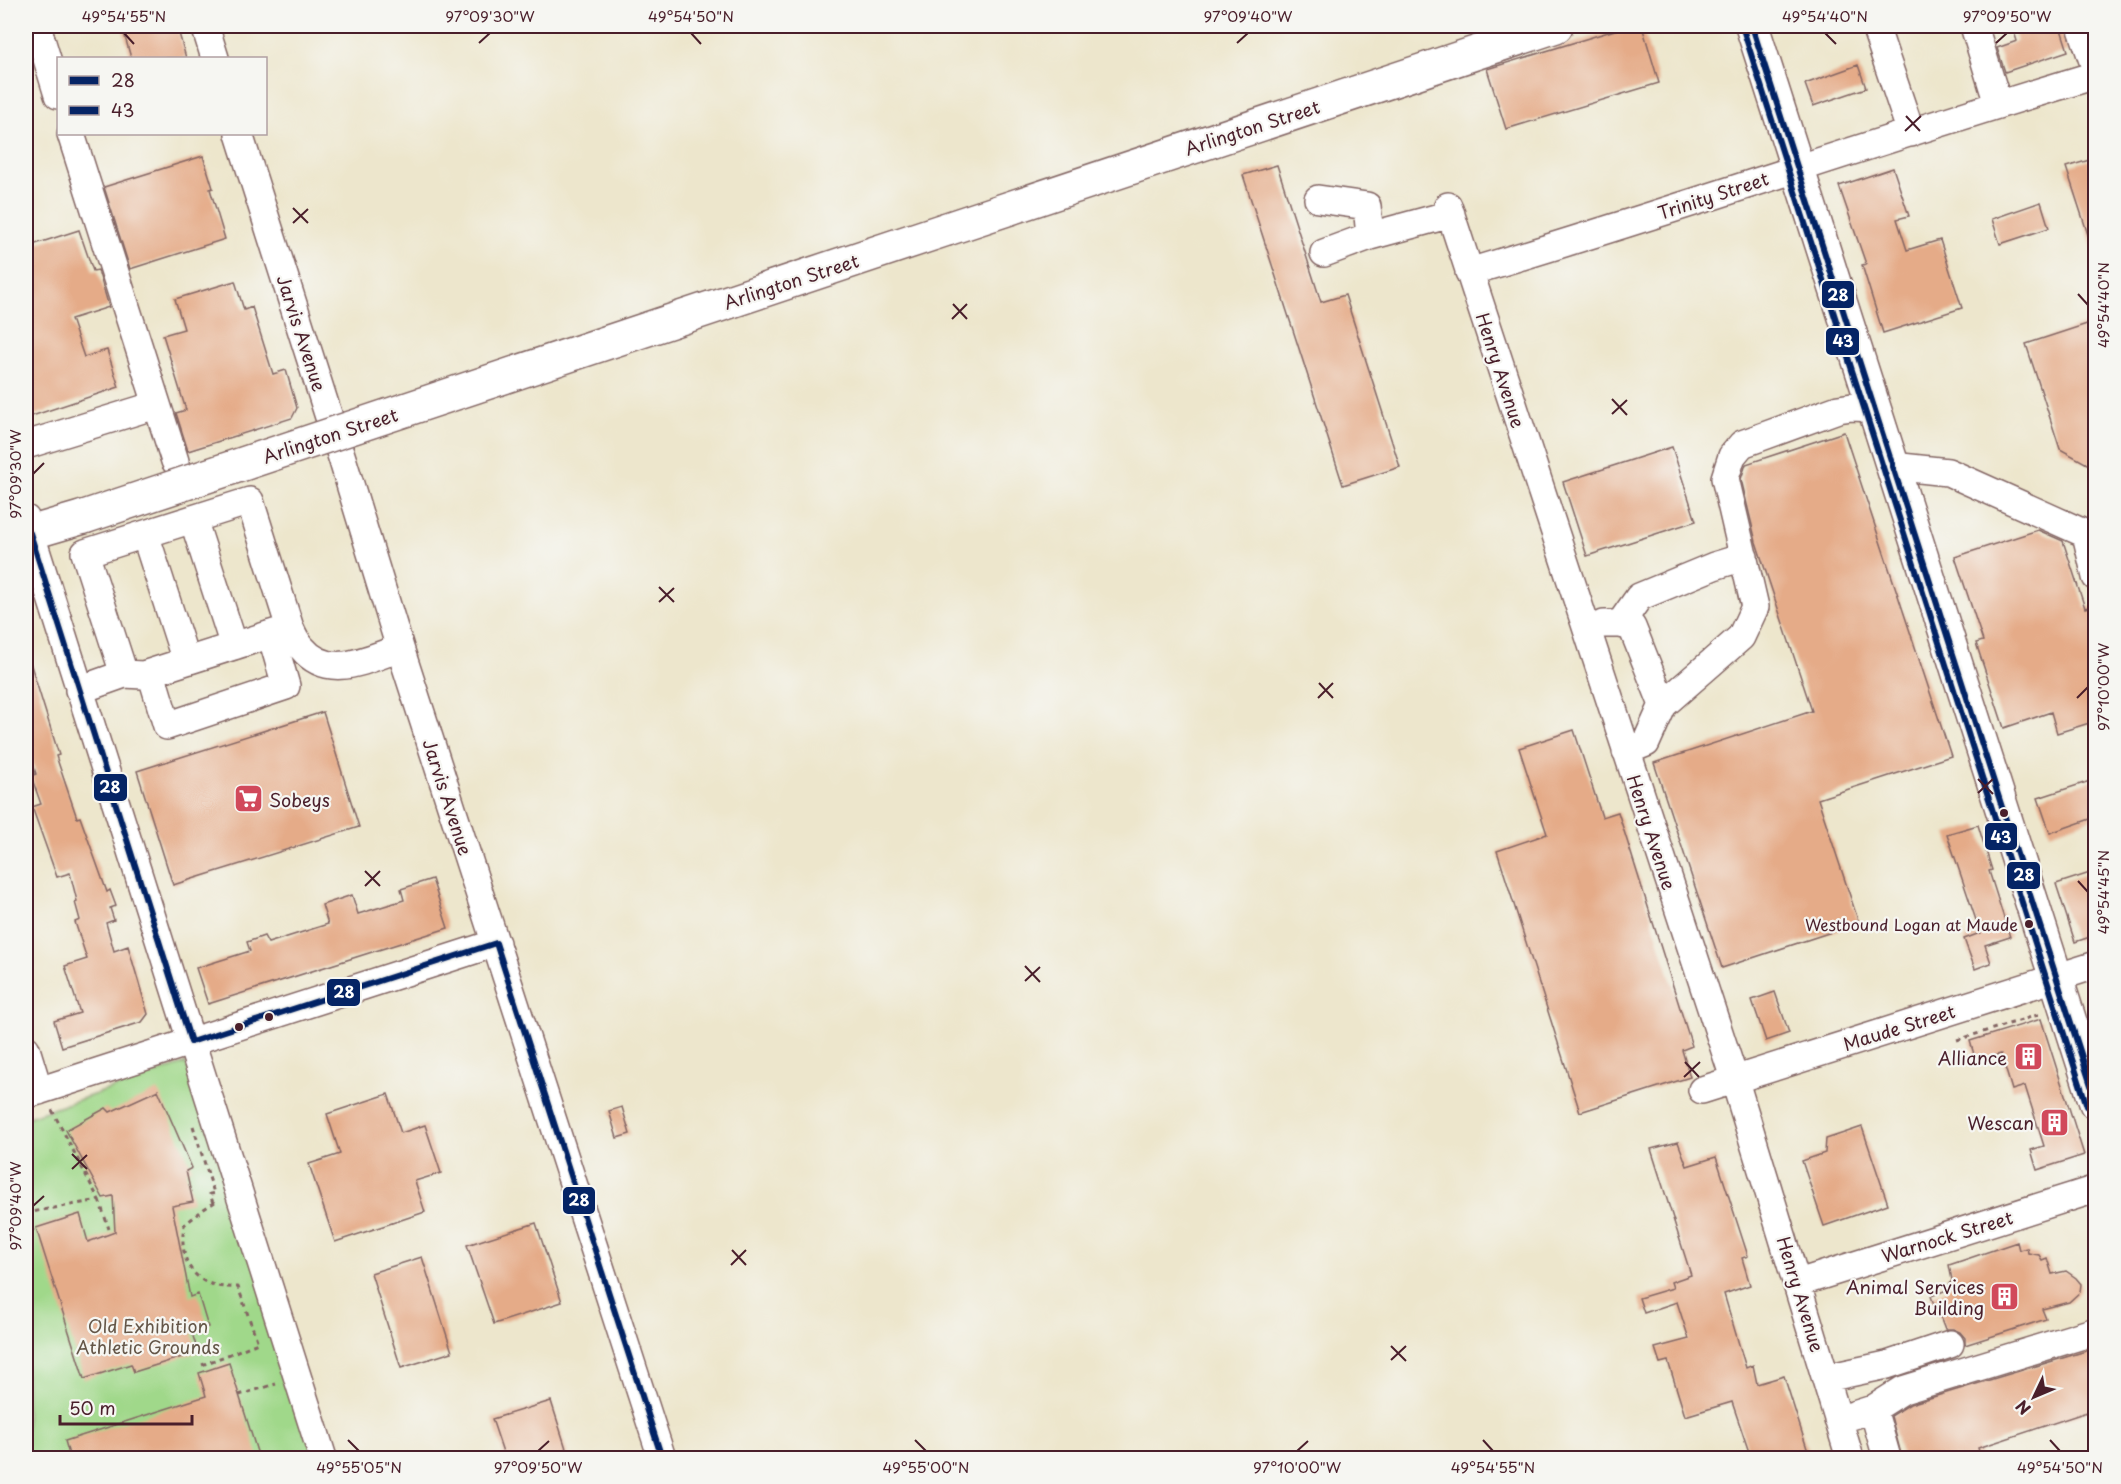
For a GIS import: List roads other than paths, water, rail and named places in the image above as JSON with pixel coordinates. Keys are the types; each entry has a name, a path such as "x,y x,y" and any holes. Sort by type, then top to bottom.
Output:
{"main road":[{"name":"Arlington Street","path":"27,529 84,517 1556,26"},
{"path":"1752,26 2096,1103"},
{"path":"1765,66 1772,26"}],"street":[{"path":"37,26 57,92"},
{"path":"205,26 215,57"},
{"path":"1974,26 1998,104"},
{"path":"2081,26 2096,70"},
{"path":"1882,27 1911,133"},
{"name":"Trinity Street","path":"1469,272 1575,241 1797,167 2096,75"},
{"path":"71,135 175,461"},
{"name":"Jarvis Avenue","path":"239,135 400,648 662,1458"},
{"path":"1318,199 1367,206 1370,236 1324,253"},
{"name":"Henry Avenue","path":"1370,236 1449,210 1734,1078 1850,1458"},
{"path":"26,445 156,405"},
{"path":"1626,751 1646,742 1663,705 1741,637 1755,607 1725,478 1732,456 1742,444 1838,409 1874,408"},
{"path":"1892,465 1948,472 2086,534 2096,577"},
{"path":"250,501 280,631 286,686 167,726 137,673 85,553 145,534 250,501"},
{"path":"192,519 234,646"},
{"path":"27,529 323,1458"},
{"path":"145,534 186,661"},
{"path":"1620,624 1639,597 1694,574 1744,557"},
{"path":"1584,625 1620,624 1632,627 1663,705"},
{"path":"280,631 315,660 330,667 350,664 400,648"},
{"path":"79,690 186,661 280,631"},
{"path":"26,1049 39,1098 191,1042 496,943"},
{"name":"Maude Street","path":"1702,1090 2096,965"},
{"name":"Warnock Street","path":"1798,1283 2096,1189"},
{"path":"1838,1420 1873,1409 1903,1390 2096,1331"},
{"path":"1826,1378 1887,1365 1950,1344"},
{"path":"1873,1409 1887,1458"}],"place":[{"name":"Sobeys","path":"248,799"},
{"name":"Westbound Logan at Maude","path":"2029,924"},
{"name":"Alliance","path":"2028,1057"},
{"name":"Wescan","path":"2055,1122"},
{"name":"Animal Services Building","path":"2005,1296"}],"park label":[{"name":"Old Exhibition Athletic Grounds","path":"148,1335"}]}
